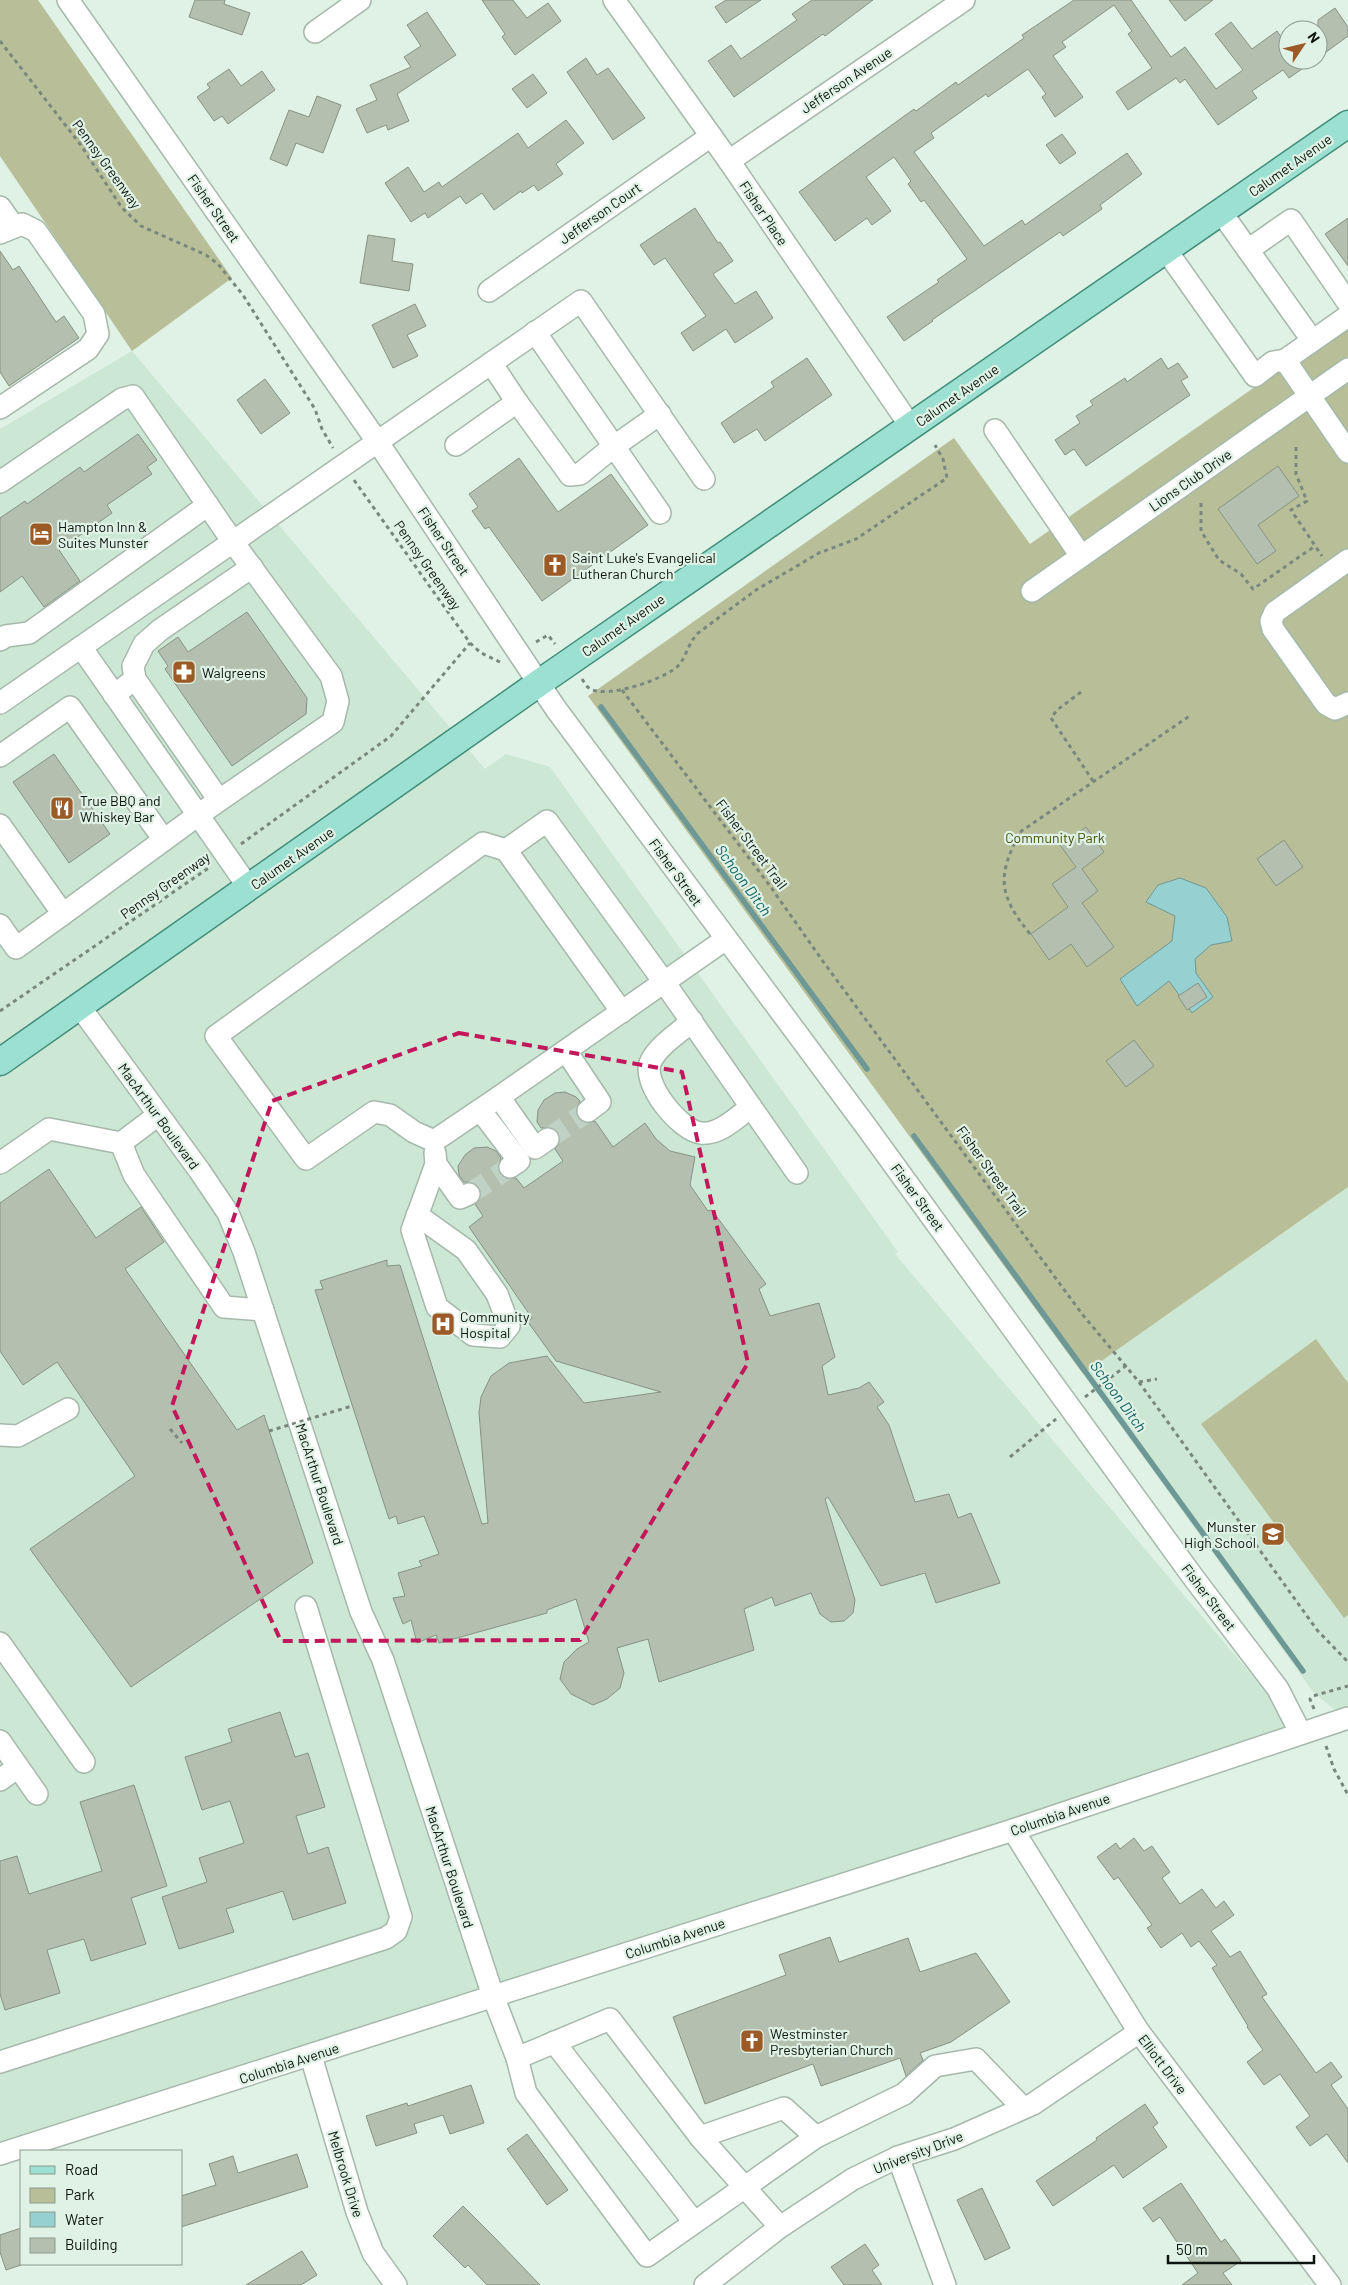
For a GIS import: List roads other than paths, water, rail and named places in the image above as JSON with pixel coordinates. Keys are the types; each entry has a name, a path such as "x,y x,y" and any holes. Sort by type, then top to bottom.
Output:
{"main road":[{"name":"Calumet Avenue","path":"0,1062 539,684 1348,124"}],"street":[{"name":"Fisher Street","path":"68,0 377,441 539,684 860,1118 1193,1577 1278,1689 1300,1732"},
{"path":"315,32 360,0"},
{"name":"Fisher Place","path":"614,0 729,161 910,427"},
{"name":"Jefferson Avenue","path":"729,161 964,0"},
{"name":"Jefferson Court","path":"489,291 711,136"},
{"path":"0,208 7,230 22,224 36,231 94,314 98,334 88,349 0,408"},
{"path":"1222,212 1312,340"},
{"path":"1248,250 1291,220 1348,303"},
{"path":"1166,250 1256,376 1273,362 1285,360 1348,316"},
{"path":"0,704 581,301 704,479"},
{"path":"535,332 660,513"},
{"path":"1285,360 1348,451"},
{"path":"491,363 570,475 580,474 613,447 660,414"},
{"name":"Lions Club Drive","path":"1032,591 1348,369"},
{"path":"0,482 122,399 133,396 233,542 331,676 338,701 334,722 219,800 16,948 0,925"},
{"path":"456,445 517,402"},
{"path":"995,430 1081,556"},
{"path":"0,640 6,636 29,633 208,505"},
{"path":"1340,566 1275,612 1271,621 1274,629 1326,704 1335,709 1348,703"},
{"path":"219,800 135,679 133,666 144,644 160,630 252,567"},
{"path":"81,648 249,888"},
{"path":"114,695 135,679"},
{"path":"0,756 70,707 164,840"},
{"path":"506,850 547,821 692,1021 797,1173"},
{"path":"0,825 63,914"},
{"path":"434,1141 414,1132 390,1115 374,1112 306,1159 216,1036 483,843 506,850 622,1012"},
{"path":"434,1141 481,1111 726,939"},
{"name":"MacArthur Boulevard","path":"80,1007 228,1213 244,1252 361,1612 383,1660 493,1996 517,2058 526,2093 647,2256 694,2222"},
{"path":"692,1021 657,1052 649,1062 650,1075 658,1097 683,1125 701,1133 719,1130 751,1108"},
{"path":"566,1051 600,1102 588,1111"},
{"path":"499,1097 535,1148 548,1139"},
{"path":"481,1111 518,1161 510,1168"},
{"path":"0,1163 49,1129 121,1143 158,1115"},
{"path":"417,1215 466,1250 497,1294 509,1326 500,1337 473,1334 437,1307 412,1230 417,1215 436,1164 434,1141"},
{"path":"121,1143 134,1175 224,1307 263,1310"},
{"path":"436,1164 460,1198 469,1194"},
{"path":"0,1435 18,1436 68,1409"},
{"path":"0,2062 386,1938 396,1931 401,1916 306,1607"},
{"path":"0,1643 84,1762"},
{"name":"Columbia Avenue","path":"0,2154 1013,1830 1300,1732 1348,1718"},
{"path":"0,1741 38,1794"},
{"path":"0,1780 18,1767"},
{"name":"Elliott Drive","path":"1013,1830 1139,2032 1330,2285"},
{"path":"517,2058 610,2020 700,2137 780,2227"},
{"name":"University Drive","path":"705,2285 780,2227 853,2179 898,2157 954,2139 1033,2104 1139,2032"},
{"path":"554,2042 694,2222 816,2136 904,2094 935,2066 976,2059 1023,2108"},
{"name":"Melbrook Drive","path":"311,2056 357,2212 373,2253 396,2285"},
{"path":"700,2137 784,2108 816,2136"},
{"path":"898,2157 945,2285"}],"water":[{"path":"1180,878 1206,888 1227,917 1232,941 1211,945 1195,959 1196,973 1213,997 1192,1013 1169,981 1137,1006 1120,979 1172,941 1175,916 1146,902 1158,885"}],"waterway":[{"name":"Schoon Ditch","path":"601,707 867,1069"},
{"name":"Schoon Ditch","path":"914,1136 1303,1671"}],"tunnel":[{"path":"548,1139 588,1111"},
{"path":"469,1194 510,1167"}],"place":[{"name":"Hampton Inn & Suites Munster","path":"41,534"},
{"name":"Saint Luke's Evangelical Lutheran Church","path":"555,565"},
{"name":"Walgreens","path":"184,672"},
{"name":"True BBQ and Whiskey Bar","path":"62,808"},
{"name":"Community Hospital","path":"443,1324"},
{"name":"Munster High School","path":"1273,1534"},
{"name":"Westminster Presbyterian Church","path":"752,2041"}],"park label":[{"name":"Community Park","path":"1055,837"}]}
